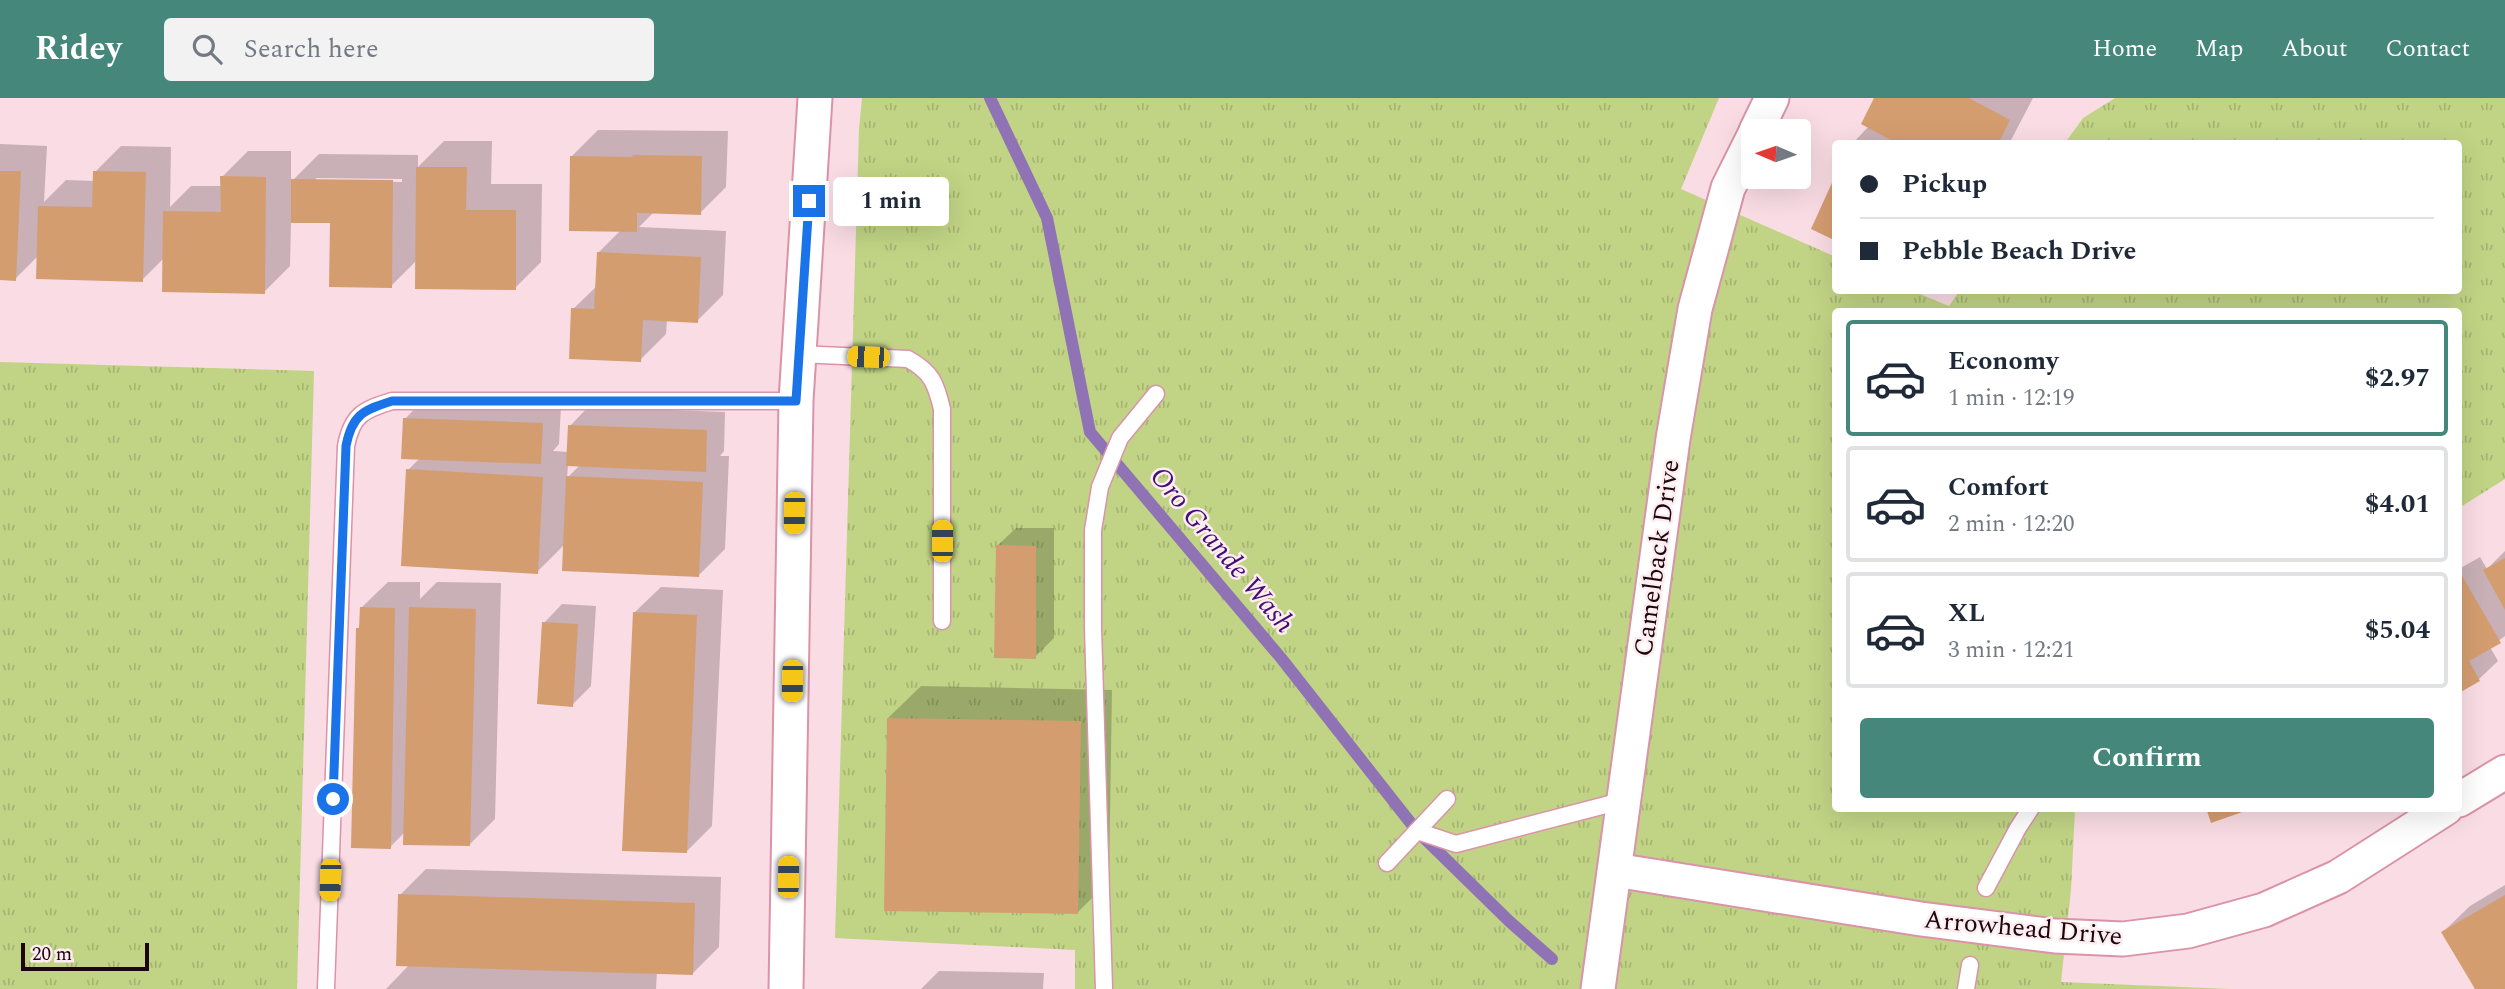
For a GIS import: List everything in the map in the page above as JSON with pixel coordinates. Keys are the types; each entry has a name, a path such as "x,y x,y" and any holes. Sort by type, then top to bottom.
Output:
{"street":[{"path":"786,989 796,401 815,98"},
{"name":"Camelback Drive","path":"1762,119 1772,98"},
{"name":"Camelback Drive","path":"1598,989 1672,439 1695,309 1728,188 1741,162"},
{"path":"2462,798 2505,772"},
{"name":"Arrowhead Drive","path":"1615,870 1933,921 2055,936 2123,939 2188,931 2264,910 2337,877 2440,812"}],"lane":[{"path":"799,354 908,359 922,367 936,384 942,409 942,621"},
{"path":"1104,989 1093,628 1093,530 1100,487 1121,438 1156,394"},
{"path":"326,989 346,446 350,426 366,409 392,401 796,401"},
{"path":"1387,863 1447,799"},
{"path":"1417,831 1456,844 1625,800"},
{"path":"1986,888 2028,812"},
{"path":"1966,989 1970,965"}],"green space":[{"path":"862,98 1719,98 1681,189 1832,255 1832,294 1920,294 1949,306 1957,294 2462,294 2462,140 2067,140 2083,118 2115,98 2505,98 2505,479 2462,506 2462,308 1832,308 1832,812 2075,812 2071,890 2061,982 2231,989 1075,989 1075,950 835,938"},
{"path":"0,362 314,371 297,989 0,989"}],"building":[{"path":"1874,98 1969,98 2010,120 2000,140 1891,140 1861,124"},
{"path":"632,155 702,156 701,215 637,213 637,232 569,231 570,156 633,157"},
{"path":"416,167 467,167 466,210 516,210 516,290 415,289"},
{"path":"0,171 21,171 16,281 0,280"},
{"path":"93,171 146,172 143,282 36,279 38,206 92,207"},
{"path":"220,176 266,177 265,294 162,292 163,211 221,212"},
{"path":"291,179 393,180 392,288 329,287 330,223 291,223"},
{"path":"1832,183 1832,239 1811,229"},
{"path":"597,252 701,257 698,323 643,320 641,362 569,359 571,308 594,309"},
{"path":"403,418 543,423 541,464 401,459"},
{"path":"568,425 707,430 706,472 566,466"},
{"path":"406,469 543,477 538,574 401,566"},
{"path":"566,476 703,482 699,577 562,571"},
{"path":"996,545 1036,546 1036,659 994,658"},
{"path":"2505,558 2505,610 2483,570"},
{"path":"2462,576 2501,643 2469,661 2480,681 2462,691"},
{"path":"360,607 395,608 391,849 351,848 356,628 359,628"},
{"path":"409,607 476,609 470,846 403,845"},
{"path":"633,612 697,615 687,853 622,851"},
{"path":"542,622 578,624 573,707 537,704"},
{"path":"887,718 1081,721 1078,914 884,911"},
{"path":"2207,812 2242,812 2211,823"},
{"path":"398,894 695,903 693,975 396,966"},
{"path":"2505,895 2505,989 2475,989 2441,932"}],"waterway":[{"name":"Oro Grande Wash","path":"990,98 1047,218 1090,432 1281,658 1417,831 1552,959"}],"route":[{"path":"333,799 346,446 350,426 366,409 392,401 796,401 809,201"}]}
